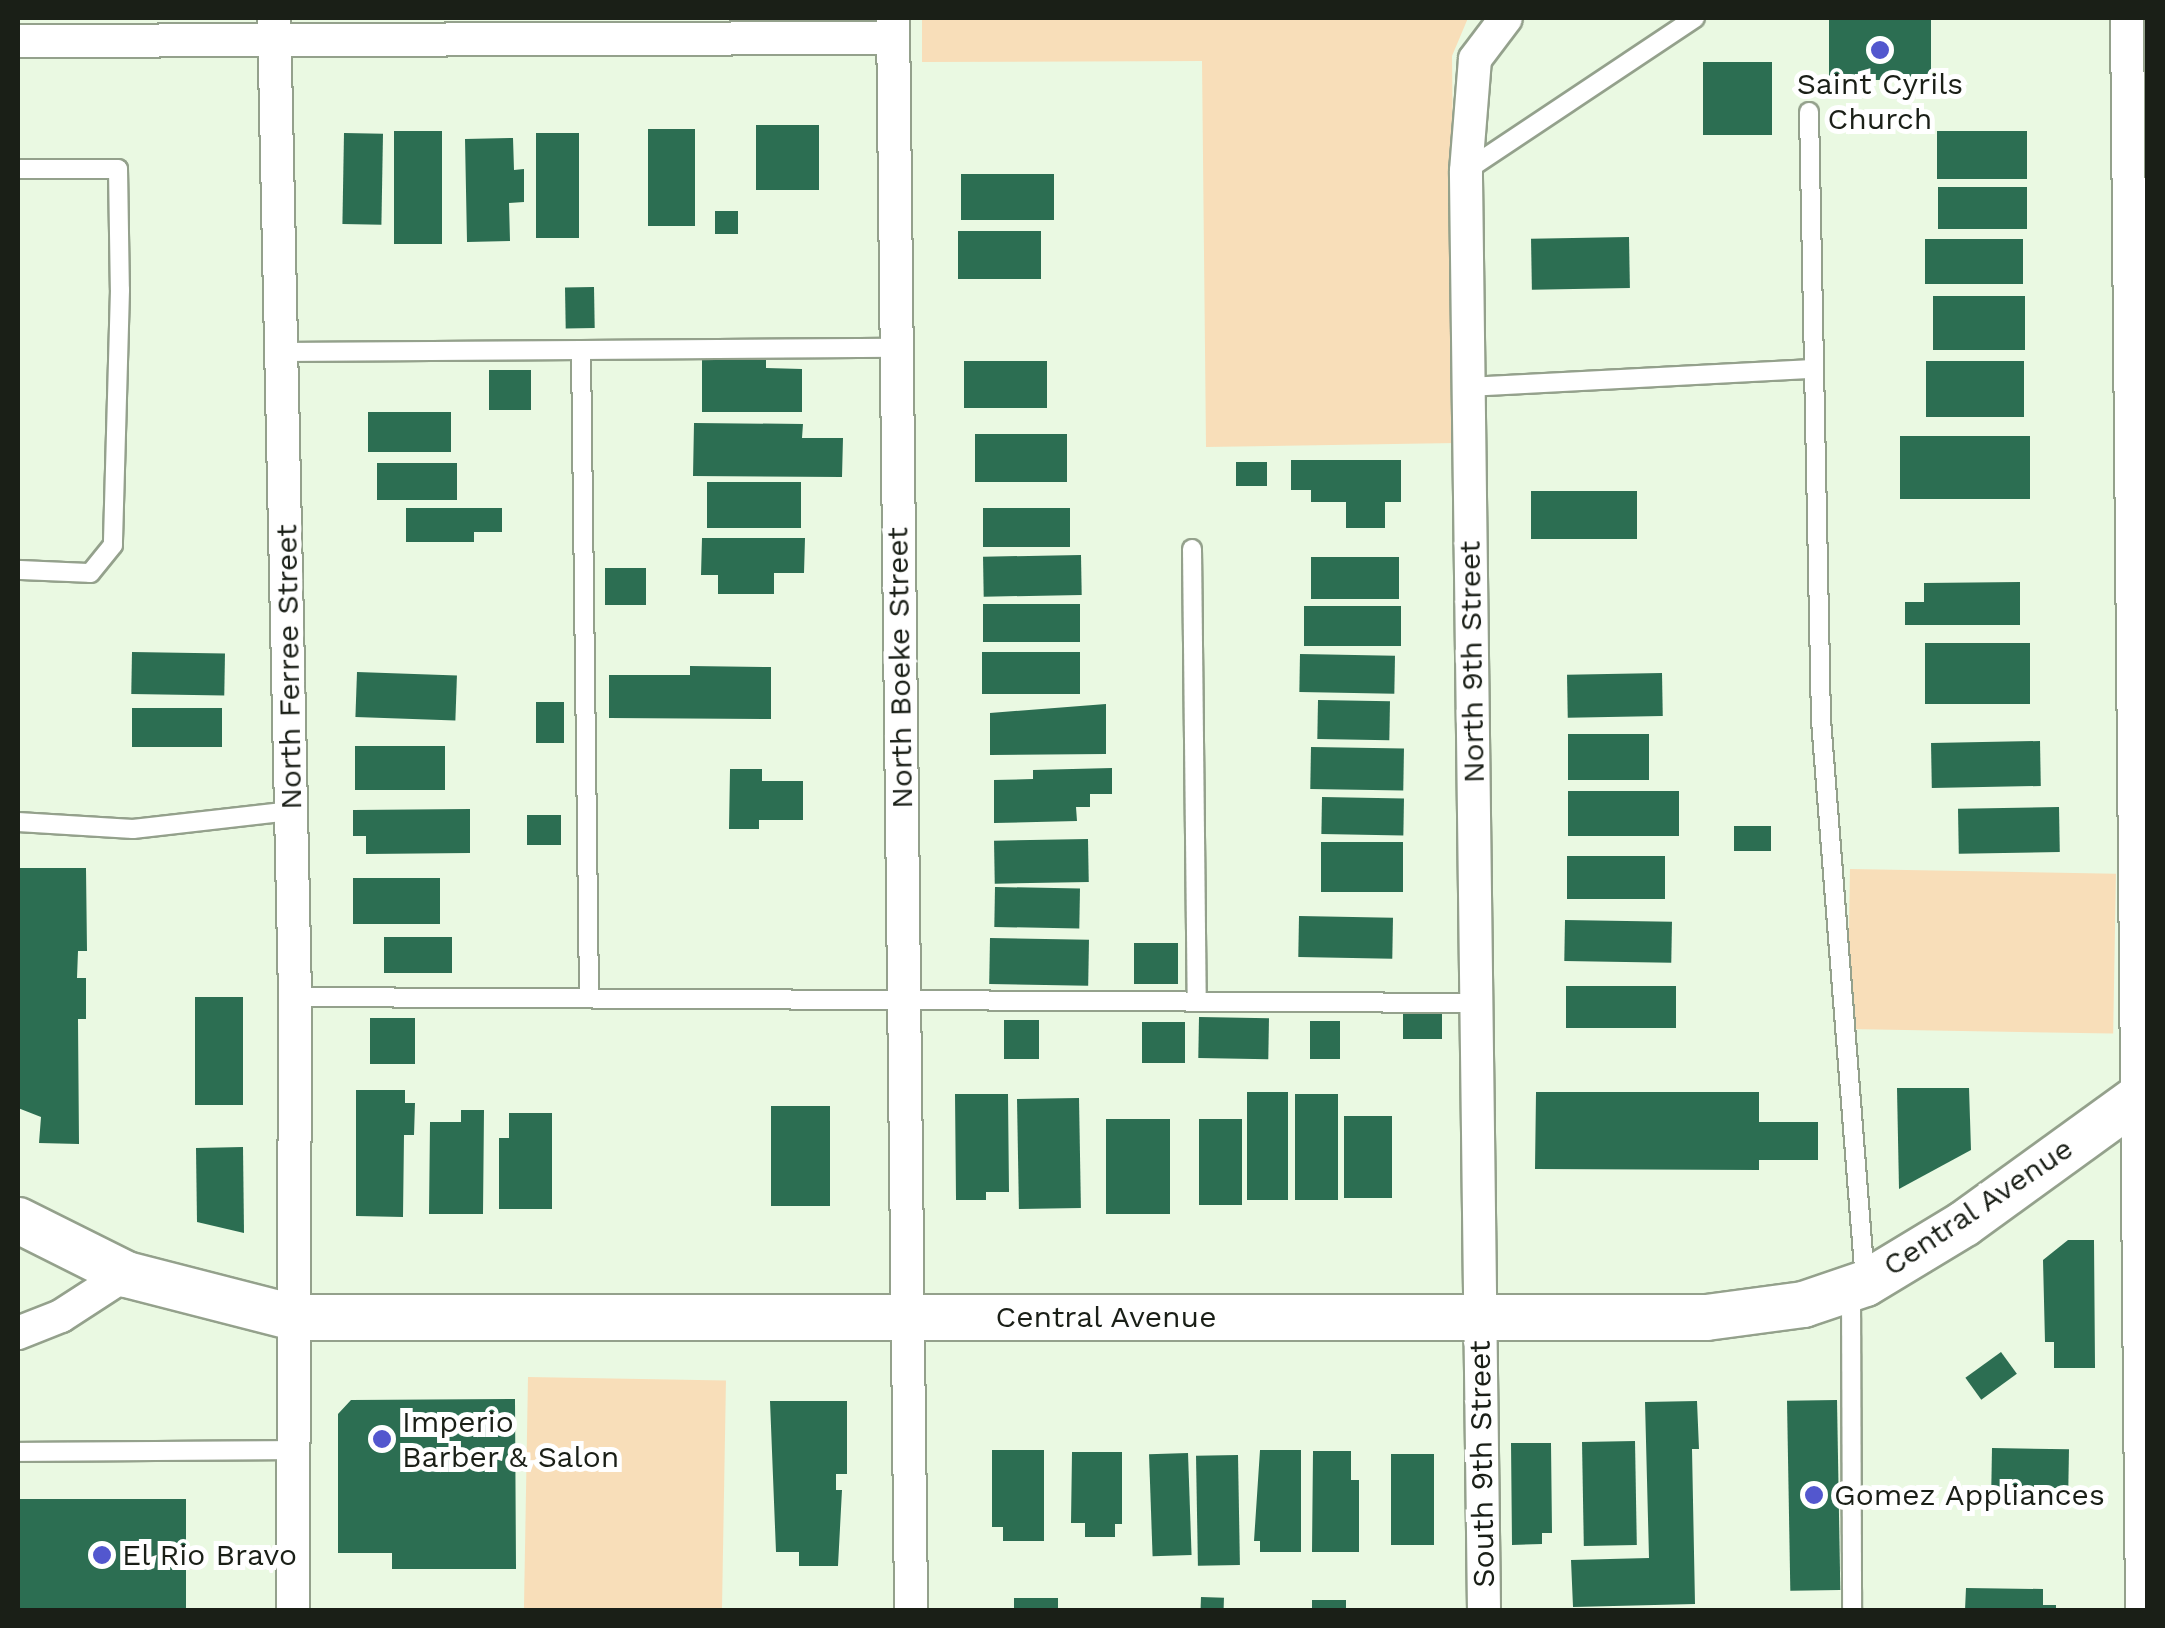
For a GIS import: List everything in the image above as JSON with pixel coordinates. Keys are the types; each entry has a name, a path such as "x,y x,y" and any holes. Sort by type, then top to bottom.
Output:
{"main road":[{"name":"Central Avenue","path":"18,1220 126,1274 293,1317 1706,1318 1803,1304 1858,1286 1964,1223 2142,1094"}],"street":[{"name":"North 9th Street","path":"1480,1318 1466,170 1476,59 1506,18"},
{"path":"2126,18 2142,1094 2142,1610"},
{"path":"18,40 276,30 893,28"},
{"name":"North Boeke Street","path":"893,28 911,1610"},
{"name":"North Ferree Street","path":"276,30 295,997 293,1610"},
{"path":"18,1333 61,1316 126,1274"},
{"name":"South 9th Street","path":"1480,1318 1484,1610"}],"lane":[{"path":"1466,170 1695,18"},
{"path":"1808,112 1822,720 1858,1286 1852,1610"},
{"path":"18,169 118,168 120,290 114,545 90,572 18,570"},
{"path":"283,352 897,348"},
{"path":"581,350 589,997"},
{"path":"1467,387 1814,369"},
{"path":"1192,548 1197,1001"},
{"path":"18,822 133,829 292,811"},
{"path":"295,997 1478,1003"},
{"path":"18,1452 293,1450"}],"shaded area":[{"path":"922,18 1468,18 1452,56 1456,443 1206,447 1202,61 922,62"},
{"path":"1850,869 2116,874 2113,1034 1847,1029"},
{"path":"528,1377 726,1380 722,1610 524,1610"}],"building":[{"name":"Saint Cyrils Church","path":"1829,18 1931,18 1931,80 1829,80"},
{"path":"1703,62 1772,62 1772,135 1703,135"},
{"path":"756,125 819,125 819,190 756,190"},
{"path":"648,129 695,129 695,226 648,226"},
{"path":"394,131 442,131 442,244 394,244"},
{"path":"1937,131 2027,131 2027,179 1937,179"},
{"path":"344,133 383,134 381,225 342,224"},
{"path":"536,133 579,133 579,238 536,238"},
{"path":"513,138 514,170 524,169 524,202 509,203 510,241 467,242 465,139"},
{"path":"961,174 1054,174 1054,220 961,220"},
{"path":"1938,187 2027,187 2027,229 1938,229"},
{"path":"715,211 738,211 738,234 715,234"},
{"path":"958,231 1041,231 1041,279 958,279"},
{"path":"1629,237 1630,288 1532,290 1531,239"},
{"path":"1925,239 2023,239 2023,284 1925,284"},
{"path":"594,287 595,328 566,328 565,288"},
{"path":"1933,296 2025,296 2025,350 1933,350"},
{"path":"702,359 766,360 766,368 802,369 802,412 702,412"},
{"path":"964,361 1047,361 1047,408 964,408"},
{"path":"1926,361 2024,361 2024,417 1926,417"},
{"path":"489,370 531,370 531,410 489,410"},
{"path":"368,412 451,412 451,452 368,452"},
{"path":"694,423 803,424 802,438 843,438 842,477 693,476"},
{"path":"975,434 1067,434 1067,482 975,482"},
{"path":"1900,436 2030,436 2030,499 1900,499"},
{"path":"1291,460 1401,460 1401,502 1385,502 1385,528 1346,528 1346,502 1311,502 1311,490 1291,490"},
{"path":"1236,462 1267,462 1267,486 1236,486"},
{"path":"377,463 457,463 457,500 377,500"},
{"path":"707,482 801,482 801,528 707,528"},
{"path":"1531,491 1637,491 1637,539 1531,539"},
{"path":"406,508 502,508 502,532 474,532 474,542 406,542"},
{"path":"983,508 1070,508 1070,547 983,547"},
{"path":"702,538 805,538 804,573 774,573 774,594 718,594 718,575 701,575"},
{"path":"1081,555 1082,595 984,597 983,557"},
{"path":"1311,557 1399,557 1399,599 1311,599"},
{"path":"605,568 646,568 646,605 605,605"},
{"path":"2020,582 2020,625 1905,625 1905,602 1924,602 1924,583"},
{"path":"983,604 1080,604 1080,642 983,642"},
{"path":"1304,606 1401,606 1401,646 1304,646"},
{"path":"1925,643 2030,643 2030,704 1925,704"},
{"path":"132,652 225,654 224,696 131,694"},
{"path":"982,652 1080,652 1080,694 982,694"},
{"path":"1300,654 1395,656 1394,694 1299,692"},
{"path":"690,666 771,667 771,719 609,718 609,675 690,675"},
{"path":"357,672 457,675 455,720 355,717"},
{"path":"1662,673 1663,716 1568,718 1567,675"},
{"path":"1318,700 1390,701 1389,740 1317,739"},
{"path":"536,702 564,702 564,743 536,743"},
{"path":"1106,704 1106,754 990,755 990,713"},
{"path":"132,708 222,708 222,747 132,747"},
{"path":"1568,734 1649,734 1649,780 1568,780"},
{"path":"2040,741 2041,786 1932,788 1931,743"},
{"path":"355,746 445,746 445,790 355,790"},
{"path":"1311,747 1404,749 1403,791 1310,789"},
{"path":"1112,768 1112,794 1090,794 1090,807 1076,807 1077,821 994,823 994,780 1033,779 1033,770"},
{"path":"730,769 762,769 762,781 803,781 803,820 759,820 759,829 729,829"},
{"path":"1568,791 1679,791 1679,836 1568,836"},
{"path":"1322,797 1404,798 1403,835 1321,834"},
{"path":"2059,807 2060,852 1959,854 1958,809"},
{"path":"470,809 470,853 366,854 366,836 353,836 353,810"},
{"path":"527,815 561,815 561,845 527,845"},
{"path":"1734,826 1771,826 1771,851 1734,851"},
{"path":"1088,839 1089,882 995,884 994,841"},
{"path":"1321,842 1403,842 1403,892 1321,892"},
{"path":"1567,856 1665,856 1665,899 1567,899"},
{"path":"18,868 86,868 87,951 78,951 77,978 86,978 86,1019 78,1019 79,1144 39,1143 41,1117 18,1108"},
{"path":"353,878 440,878 440,924 353,924"},
{"path":"995,887 1080,888 1079,928 994,927"},
{"path":"1299,916 1393,918 1392,959 1298,957"},
{"path":"1565,920 1672,922 1671,963 1564,961"},
{"path":"384,937 452,937 452,973 384,973"},
{"path":"990,938 1089,940 1088,986 989,984"},
{"path":"1134,943 1178,943 1178,984 1134,984"},
{"path":"1566,986 1676,986 1676,1028 1566,1028"},
{"path":"195,997 243,997 243,1105 195,1105"},
{"path":"1403,1013 1442,1013 1442,1039 1403,1039"},
{"path":"1199,1017 1269,1018 1268,1059 1198,1058"},
{"path":"370,1018 415,1018 415,1064 370,1064"},
{"path":"1004,1020 1039,1020 1039,1059 1004,1059"},
{"path":"1310,1021 1340,1021 1340,1059 1310,1059"},
{"path":"1142,1022 1185,1022 1185,1063 1142,1063"},
{"path":"1897,1088 1969,1088 1971,1150 1899,1189"},
{"path":"356,1090 405,1090 405,1103 415,1103 414,1135 404,1135 403,1217 356,1216"},
{"path":"1247,1092 1288,1092 1288,1200 1247,1200"},
{"path":"1536,1092 1759,1092 1759,1122 1818,1122 1818,1160 1759,1160 1759,1170 1535,1169"},
{"path":"955,1094 1008,1094 1009,1192 986,1192 986,1200 956,1200"},
{"path":"1295,1094 1338,1094 1338,1200 1295,1200"},
{"path":"1079,1098 1081,1208 1019,1209 1017,1099"},
{"path":"771,1106 830,1106 830,1206 771,1206"},
{"path":"461,1110 484,1110 483,1214 429,1214 430,1122 461,1122"},
{"path":"509,1113 552,1113 552,1209 499,1209 499,1138 509,1138"},
{"path":"1344,1116 1392,1116 1392,1198 1344,1198"},
{"path":"1106,1119 1170,1119 1170,1214 1106,1214"},
{"path":"1199,1119 1242,1119 1242,1205 1199,1205"},
{"path":"243,1147 244,1233 197,1222 196,1148"},
{"path":"2068,1240 2094,1240 2095,1368 2054,1368 2054,1342 2045,1342 2043,1260"},
{"path":"2001,1352 2017,1374 1981,1400 1965,1378"},
{"path":"515,1399 516,1569 392,1569 392,1553 338,1553 338,1414 351,1400"},
{"name":"Gomez Appliances","path":"1837,1400 1840,1590 1790,1591 1787,1401"},
{"path":"770,1401 847,1401 847,1474 836,1474 836,1490 842,1490 838,1566 799,1566 799,1552 776,1552"},
{"path":"1697,1401 1699,1449 1692,1449 1695,1604 1573,1607 1571,1560 1649,1558 1645,1402"},
{"path":"1635,1441 1637,1545 1584,1546 1582,1442"},
{"path":"1511,1443 1551,1443 1552,1533 1542,1533 1542,1544 1512,1545"},
{"path":"1992,1448 2069,1449 2068,1488 1991,1487"},
{"path":"992,1450 1044,1450 1044,1541 1003,1541 1003,1527 992,1527"},
{"path":"1260,1450 1301,1450 1301,1552 1260,1552 1260,1541 1254,1541"},
{"path":"1313,1451 1351,1451 1351,1480 1359,1480 1359,1552 1312,1552"},
{"path":"1072,1452 1122,1452 1122,1524 1115,1524 1115,1537 1085,1537 1085,1523 1071,1523"},
{"path":"1188,1453 1192,1555 1153,1556 1149,1454"},
{"path":"1391,1454 1434,1454 1434,1545 1391,1545"},
{"path":"1238,1455 1240,1565 1198,1566 1196,1456"},
{"name":"El Rio Bravo","path":"18,1499 186,1499 186,1610 18,1610"},
{"path":"1966,1588 2043,1589 2043,1605 2056,1605 2056,1610 1965,1610"},
{"path":"1201,1597 1224,1598 1224,1610 1201,1610"},
{"path":"1014,1598 1058,1598 1058,1610 1014,1610"},
{"path":"1312,1600 1346,1600 1346,1610 1312,1610"}],"place":[{"name":"Saint Cyrils Church","path":"1880,50"},
{"name":"Imperio Barber & Salon","path":"382,1439"},
{"name":"Gomez Appliances","path":"1814,1495"},
{"name":"El Rio Bravo","path":"102,1555"}]}
